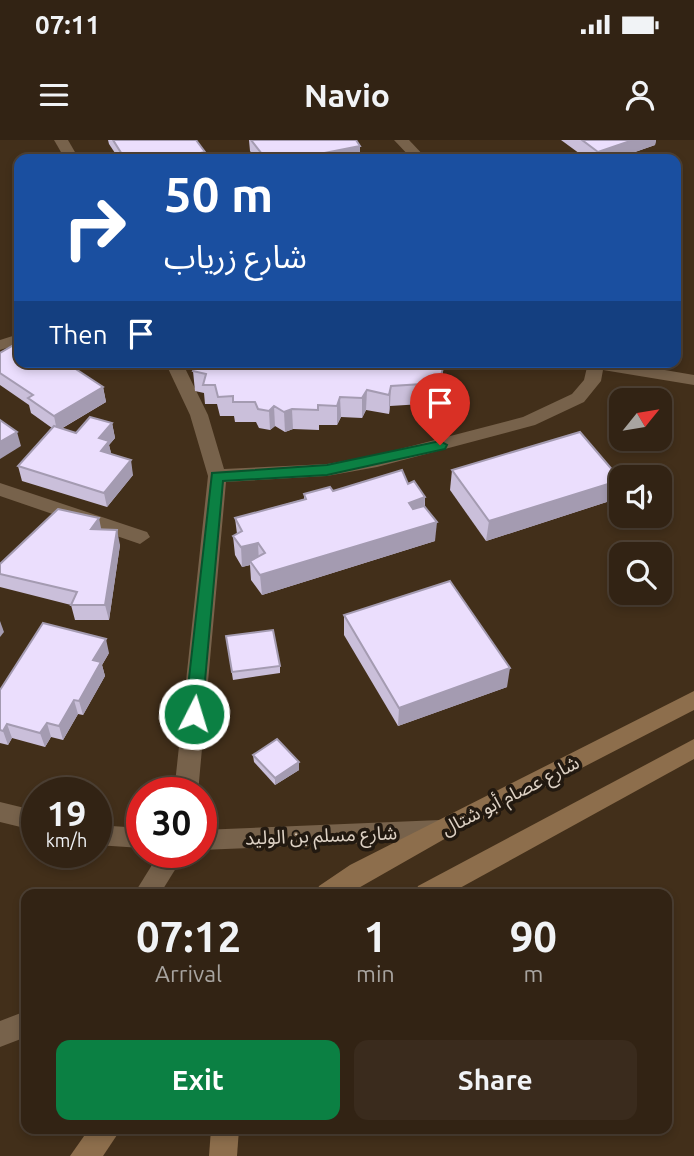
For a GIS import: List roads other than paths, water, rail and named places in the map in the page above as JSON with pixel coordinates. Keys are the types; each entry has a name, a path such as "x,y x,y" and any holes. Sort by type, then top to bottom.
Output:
{"main road":[{"name":"شارع عصام أبو شتال","path":"335,889 359,873 440,830 694,700"},
{"path":"436,889 694,748"},
{"path":"83,1156 103,1134"},
{"path":"223,1156 225,1134"}],"street":[{"path":"401,140 415,154"},
{"path":"176,368 199,415 217,476 188,777"},
{"path":"217,476 327,470 377,461 529,421 578,398 592,381 593,368"},
{"path":"623,368 694,380"},
{"path":"0,489 140,537"},
{"path":"0,813 21,818"},
{"name":"شارع مسلم بن الوليد","path":"217,839 440,830"},
{"path":"149,889 163,868"},
{"path":"0,1034 21,1026"}]}
